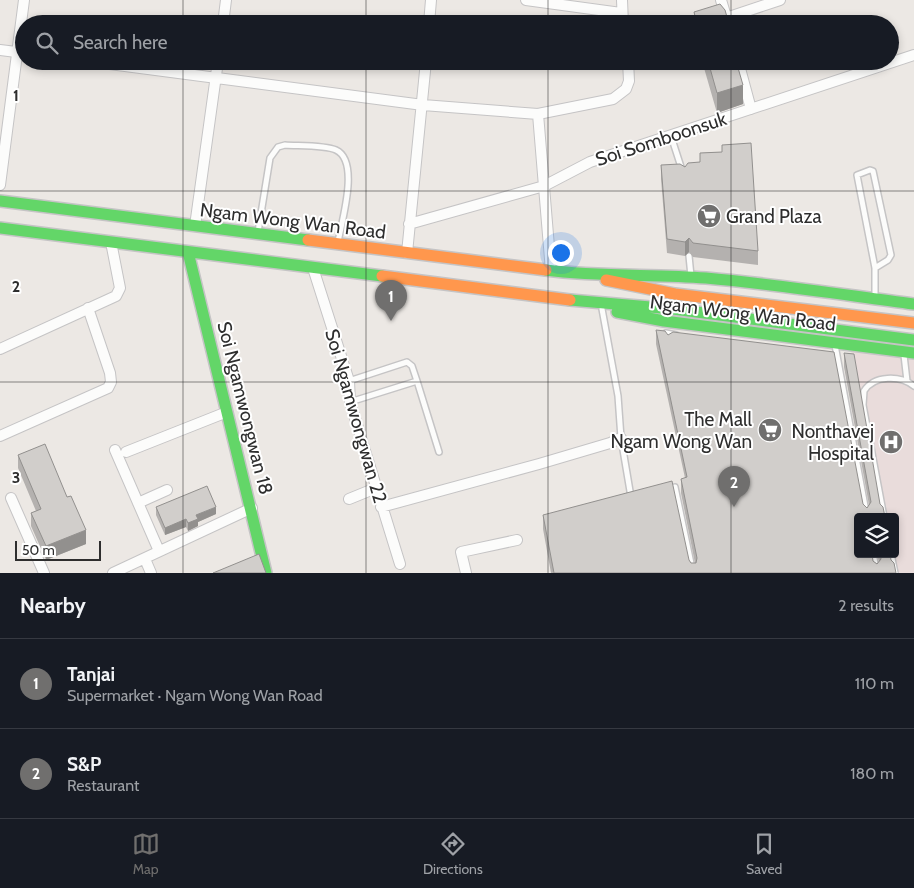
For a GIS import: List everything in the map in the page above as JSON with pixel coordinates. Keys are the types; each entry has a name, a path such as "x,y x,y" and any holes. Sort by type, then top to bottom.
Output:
{"main road":[{"name":"Ngam Wong Wan Road","path":"0,201 582,275 675,294 914,324"},
{"name":"Ngam Wong Wan Road","path":"0,228 570,300 673,309 914,340"},
{"name":"Soi Ngamwongwan 18","path":"188,252 252,508 266,573"},
{"name":"Ngam Wong Wan Road","path":"582,275 652,273 691,276 914,304"},
{"name":"Ngam Wong Wan Road","path":"570,300 602,309 664,321 832,344 909,352"}],"street":[{"path":"23,15 24,0"},
{"path":"224,15 226,0"},
{"path":"430,15 431,0"},
{"path":"526,0 621,13 622,0"},
{"path":"721,0 725,15"},
{"path":"742,15 780,0"},
{"path":"0,50 15,52"},
{"name":"Soi Somboonsuk","path":"899,60 914,55"},
{"path":"0,185 18,70"},
{"path":"155,70 423,105 538,114 613,98 626,89 629,81 628,70"},
{"path":"195,226 217,70"},
{"path":"407,253 425,70"},
{"path":"740,70 751,109"},
{"name":"Soi Somboonsuk","path":"409,224 544,186 590,162 869,70"},
{"path":"538,114 551,271"},
{"path":"0,349 119,293 120,288 111,242"},
{"name":"Soi Ngamwongwan 22","path":"313,268 349,381 350,402 400,564"},
{"path":"0,436 108,388 111,382 110,373 88,308"},
{"path":"126,452 227,412"},
{"path":"381,507 556,459 621,438"},
{"path":"115,450 159,551"},
{"path":"349,499 376,488"},
{"path":"138,503 167,490"},
{"path":"11,498 44,573"},
{"path":"112,573 252,508"},
{"path":"466,573 461,552 517,540"},
{"path":"145,559 151,573"}],"lane":[{"path":"672,136 684,177"},
{"path":"258,234 270,158 278,147 285,145 335,149 344,156 349,173 338,244"},
{"path":"874,299 875,268 857,175 870,170 873,171 891,255 888,260 875,268"},
{"path":"689,256 691,276"},
{"path":"602,309 618,396 621,438 631,496 640,495"},
{"path":"664,321 668,340"},
{"path":"666,333 679,336"},
{"path":"832,344 865,513"},
{"path":"908,381 909,352"},
{"path":"349,381 407,362 412,366 439,452"},
{"path":"883,513 862,398 868,385 874,381 895,379 908,381 914,386"},
{"path":"350,402 417,381"},
{"path":"657,491 675,487 693,573"},
{"path":"874,558 877,573"},
{"path":"892,558 895,573"}],"shaded area":[{"name":"Nonthavej Hospital","path":"851,351 914,360 914,573 893,573 891,558 899,558 899,513 881,513"}],"building":[{"path":"720,4 726,15 695,15 694,12"},
{"path":"711,70 739,70 743,85 717,93"},
{"name":"Grand Plaza","path":"751,143 758,251 693,243 689,238 685,242 667,239 661,165 680,164 685,167 688,163 700,162 700,153 722,152 722,145"},
{"name":"The Mall Ngam Wong Wan","path":"656,330 665,331 668,335 673,332 834,352 863,504 867,508 871,502 844,353 854,354 880,504 884,513 854,513 854,558 873,558 877,564 881,558 891,558 896,573 554,573 543,515 672,481 689,560 691,563 696,563 697,558 681,479 687,477"},
{"path":"45,444 67,497 71,496 86,530 46,546 31,513 41,509 18,455"},
{"path":"207,486 216,507 196,515 198,519 188,523 186,519 165,528 156,507"},
{"path":"259,554 266,573 213,573"}],"traffic: fast":[{"path":"0,201 308,240"},
{"path":"0,228 382,276"},
{"path":"188,252 266,573"},
{"path":"546,270 586,274 706,278 784,286 914,304"},
{"path":"570,300 673,309 914,340"},
{"path":"617,312 664,321 914,353"}],"traffic: slow":[{"path":"308,240 546,270"},
{"path":"382,276 570,300"},
{"path":"606,280 675,294 914,323"}],"place":[{"name":"Grand Plaza","path":"709,216"},
{"name":"Tanjai","path":"391,321"},
{"name":"The Mall Ngam Wong Wan","path":"770,430"},
{"name":"Nonthavej Hospital","path":"891,442"},
{"name":"S&P","path":"734,507"}]}
